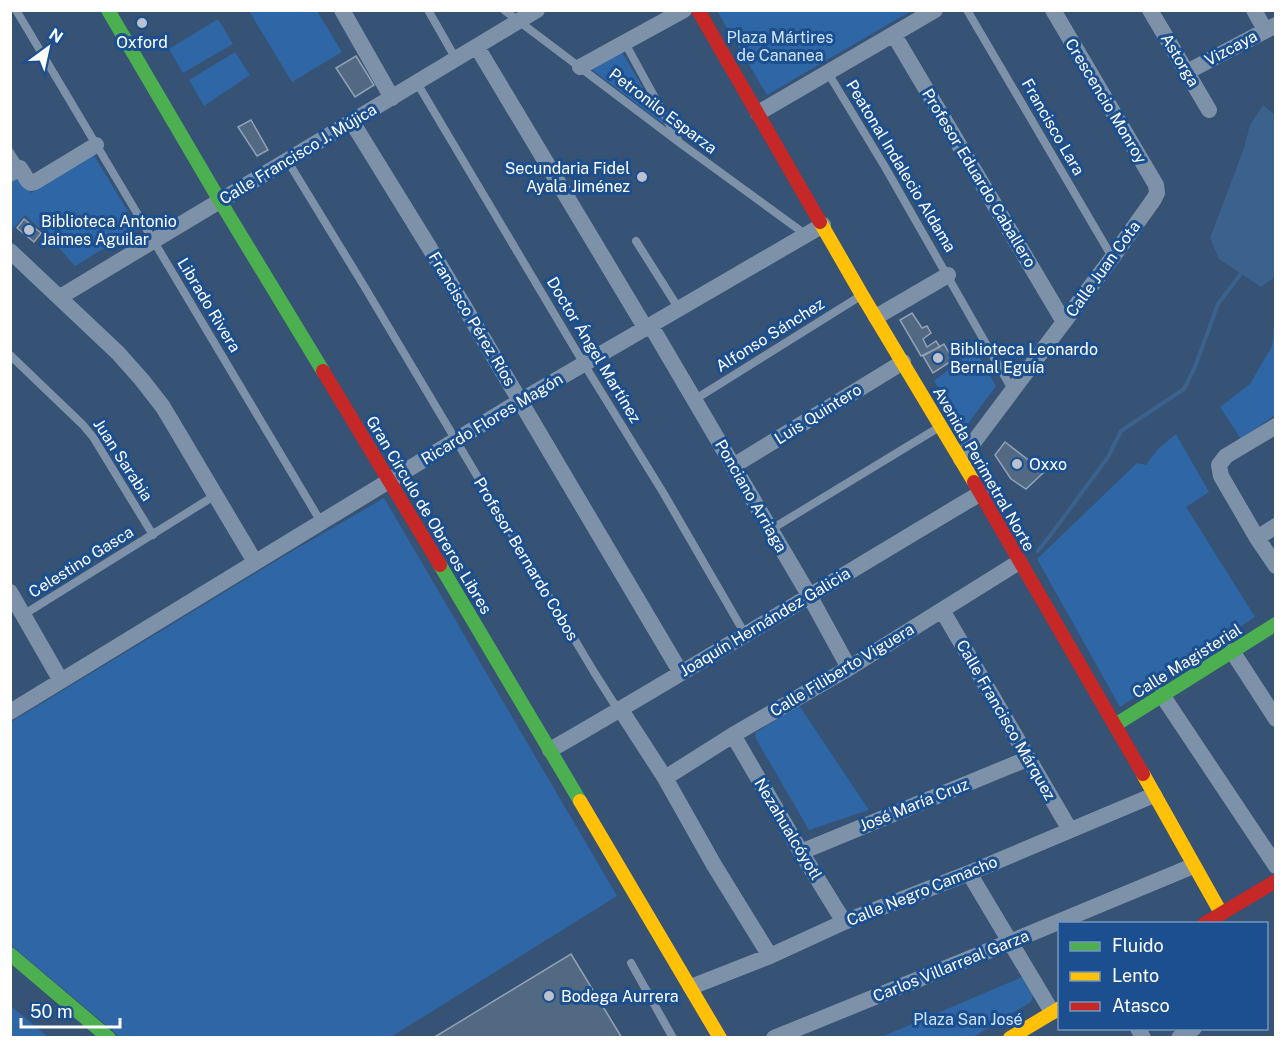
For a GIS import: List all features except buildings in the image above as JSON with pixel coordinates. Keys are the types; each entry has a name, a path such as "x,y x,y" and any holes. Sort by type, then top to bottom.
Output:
{"street":[{"name":"Gran Círculo de Obreros Libres","path":"108,10 220,201 390,480 720,1038"},
{"path":"342,10 392,98"},
{"name":"Calle Francisco J. Mújica","path":"60,297 537,10"},
{"path":"579,68 684,10"},
{"name":"Avenida Perimetral Norte","path":"698,10 862,295 981,493 1221,913"},
{"path":"758,113 934,10"},
{"name":"Crescencio Monroy","path":"1053,10 1156,185 1157,193"},
{"name":"Astorga","path":"1150,10 1209,110"},
{"path":"1254,10 1270,27"},
{"name":"Vizcaya","path":"1187,72 1270,27"},
{"name":"Profesor Eduardo Caballero","path":"894,34 1064,322"},
{"name":"Ponciano Arriaga","path":"477,47 694,400 809,595 849,668"},
{"name":"Francisco Pérez Ríos","path":"352,122 435,257 681,673"},
{"path":"15,171 31,183 35,182 96,145"},
{"name":"Calle Juan Cota","path":"961,459 1112,258 1157,193"},
{"name":"Ricardo Flores Magón","path":"10,712 520,401 822,225"},
{"path":"10,251 118,353 142,380 163,407 255,562"},
{"path":"876,317 948,275"},
{"name":"Luis Quintero","path":"733,466 903,362"},
{"path":"1275,426 1226,456 1219,465 1221,476 1275,566"},
{"name":"Joaquín Hernández Galicia","path":"550,750 621,710 981,493"},
{"path":"1257,538 1275,526"},
{"name":"Calle Filiberto Viguera","path":"665,778 733,735 849,668 1019,562"},
{"path":"10,592 61,681"},
{"name":"Calle Francisco Márquez","path":"942,610 1070,830"},
{"name":"Calle Magisterial","path":"1115,725 1275,624"},
{"path":"1232,651 1275,719"},
{"path":"1162,695 1275,866"},
{"name":"Profesor Bernardo Cobos","path":"621,710 665,778 714,866 770,956"},
{"name":"Nezahualcóyotl","path":"733,735 844,922"},
{"name":"José María Cruz","path":"801,852 1027,759"},
{"name":"Calle Negro Camacho","path":"691,987 1154,795"},
{"name":"Carlos Villarreal Garza","path":"1058,922 1193,866"},
{"path":"969,873 1010,942 1056,1010 1010,1038"},
{"path":"1207,922 1275,881"},
{"name":"Carlos Villarreal Garza","path":"774,1038 1058,922"},
{"path":"10,954 109,1038"},
{"path":"10,971 90,1038"},
{"path":"1179,1038 1192,1030"}],"lane":[{"name":"Librado Rivera","path":"16,10 321,522"},
{"path":"428,10 456,60"},
{"name":"Petronilo Esparza","path":"504,10 805,234"},
{"name":"Francisco Lara","path":"967,10 1112,258"},
{"path":"625,43 680,143"},
{"name":"Peatonal Indalecio Aldama","path":"828,73 948,275 1013,391"},
{"name":"Doctor Ángel Martínez","path":"417,83 746,634"},
{"path":"10,152 15,171"},
{"name":"Profesor Bernardo Cobos","path":"287,160 594,672 613,702 621,710"},
{"path":"636,241 679,309"},
{"name":"Alfonso Sánchez","path":"694,400 862,295"},
{"name":"Juan Sarabia","path":"10,355 93,437 153,536"},
{"path":"770,530 941,426"},
{"name":"Celestino Gasca","path":"23,615 214,496"},
{"path":"631,963 673,1038"}],"green space":[{"path":"249,11 317,11 342,52 292,82"},
{"name":"Plaza Mártires de Cananea","path":"717,11 911,11 767,95"},
{"path":"218,19 233,44 183,73 169,49"},
{"path":"620,49 665,125 588,67"},
{"path":"235,52 250,75 204,106 189,80"},
{"path":"93,154 138,228 75,266 25,215 11,231 10,180 19,175 31,193"},
{"path":"1275,315 1275,415 1241,439 1220,407 1250,384 1272,346"},
{"path":"975,349 996,386 964,429 934,381"},
{"path":"1176,434 1209,492 1186,507 1255,617 1120,707 1037,559 1137,463 1146,465 1158,449"},
{"path":"384,498 617,896 391,1037 120,1037 11,945 11,722"},
{"path":"799,705 869,810 809,830 756,739 755,733"},
{"name":"Plaza San José","path":"1022,977 1033,996 1031,1002 973,1037 879,1038"},
{"path":"11,1006 48,1037 11,1037"}],"shaded area":[{"path":"1263,105 1275,115 1276,276 1261,287 1219,259 1210,238 1244,148 1250,125"}],"waterway":[{"path":"1038,551 1108,457 1121,431 1184,389 1195,367 1218,304 1243,271"}],"traffic: fast":[{"path":"108,10 323,371"},
{"path":"440,565 580,801"},
{"path":"1115,725 1276,624"},
{"path":"10,954 109,1038"}],"traffic: slow":[{"path":"820,222 974,482"},
{"path":"1143,774 1221,913"},
{"path":"580,801 720,1038"},
{"path":"1010,1038 1058,1009"}],"traffic: jam":[{"path":"698,10 820,222"},
{"path":"323,371 440,565"},
{"path":"974,482 1143,774"},
{"path":"1207,922 1276,881"}],"place":[{"name":"Oxford","path":"142,23"},
{"name":"Secundaria Fidel Ayala Jiménez","path":"642,177"},
{"name":"Biblioteca Antonio Jaimes Aguilar","path":"29,230"},
{"name":"Biblioteca Leonardo Bernal Eguía","path":"938,358"},
{"name":"Oxxo","path":"1017,464"},
{"name":"Bodega Aurrera","path":"549,996"}]}
